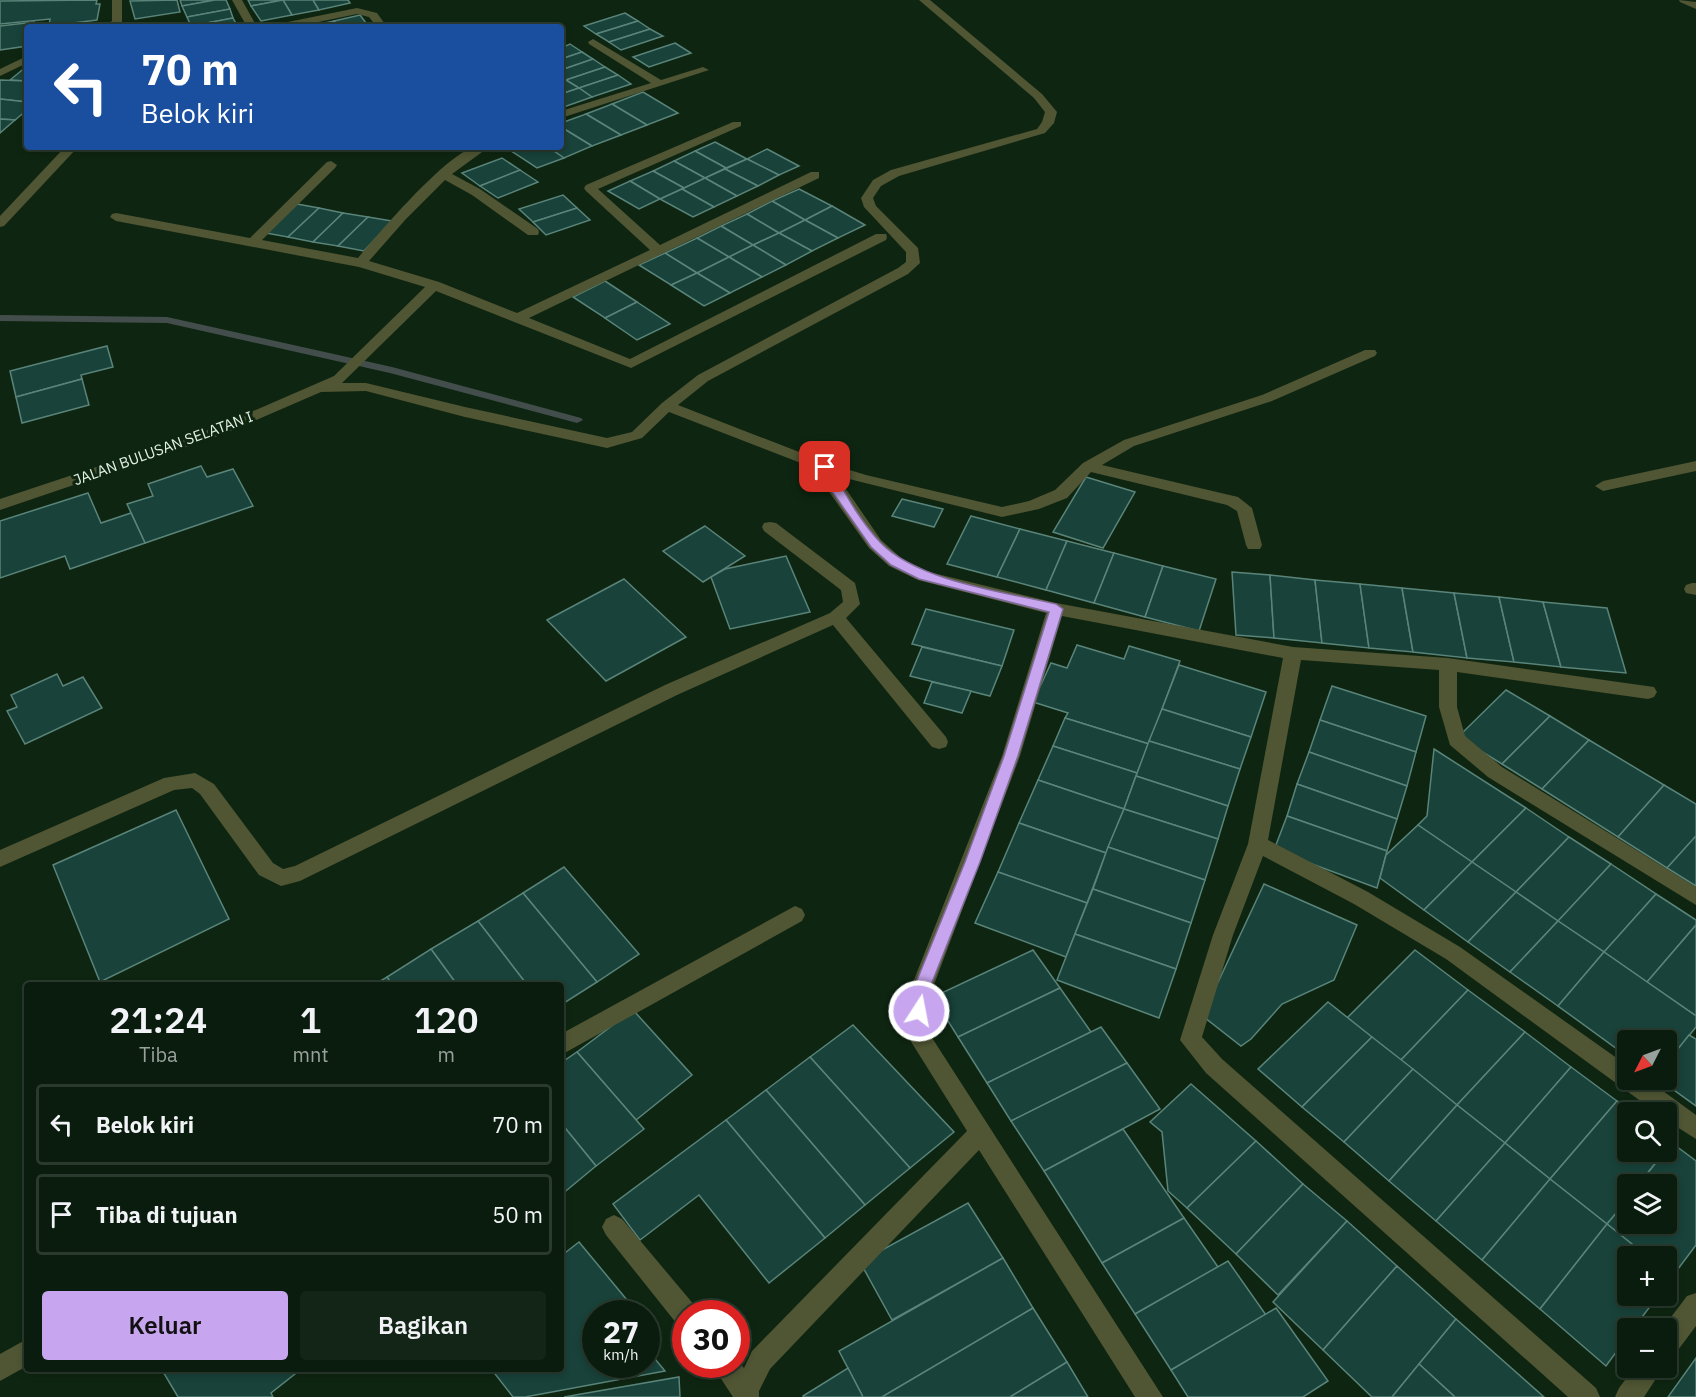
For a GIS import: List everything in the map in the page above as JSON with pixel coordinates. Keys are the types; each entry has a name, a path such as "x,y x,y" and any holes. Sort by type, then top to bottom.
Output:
{"street":[{"path":"114,24 117,0"},
{"path":"237,0 250,24"},
{"path":"318,388 366,387 465,412 607,443 637,435 667,406 703,378 903,271 913,262 913,251 870,207 867,198 877,183 895,173 1041,131 1048,123 1051,112 1038,96 924,0"},
{"path":"1684,0 1696,6"},
{"path":"293,24 357,11 373,15 380,24"},
{"path":"593,42 660,84"},
{"path":"9,56 24,54"},
{"path":"0,73 24,61"},
{"path":"564,114 703,70"},
{"path":"658,250 590,188 737,124"},
{"path":"0,223 69,150"},
{"path":"361,263 444,174 476,150"},
{"path":"252,243 330,165"},
{"path":"444,174 476,192 533,232"},
{"path":"518,318 815,175"},
{"path":"116,217 361,263 434,285 631,364 881,237"},
{"name":"JALAN BULUSAN SELATAN I","path":"0,505 219,431 339,379 376,345 434,285"},
{"path":"667,406 825,467 863,479 1002,512 1033,505 1061,494 1088,466 1129,443 1267,398 1370,353"},
{"path":"1088,466 1232,501 1244,508 1254,545"},
{"path":"1603,486 1696,466"},
{"path":"825,467 833,485 875,544 895,562 924,576 1056,609 1293,653 1448,664 1648,692"},
{"path":"0,859 171,783 195,780 207,789 266,869 281,878 300,873 671,690 836,617 852,604 849,587 770,527"},
{"path":"1056,609 1011,756 921,990 916,1032 1150,1397"},
{"path":"836,617 939,742"},
{"path":"1293,653 1258,844 1228,918 1202,1004 1192,1024 1191,1040 1214,1066 1587,1397"},
{"path":"1448,664 1448,707 1457,740 1495,772 1696,897"},
{"path":"1258,844 1361,898 1453,953 1617,1070"},
{"path":"564,1043 795,915"},
{"path":"1644,1090 1696,1128"},
{"path":"746,1394 761,1360 981,1131"},
{"path":"614,1227 673,1300"},
{"path":"1677,1330 1696,1305"},
{"path":"0,1368 24,1354"},
{"path":"734,1378 746,1394"},
{"path":"1628,1397 1642,1378"}],"building":[{"path":"97,0 96,4 100,4 97,20 49,24 50,19 0,24 0,1"},
{"path":"177,0 180,12 135,19 130,1"},
{"path":"180,0 215,0 182,6"},
{"path":"226,0 230,9 187,17 182,6"},
{"path":"248,0 282,0 251,6"},
{"path":"283,0 313,0 319,10 292,15"},
{"path":"283,0 292,15 261,21 251,6"},
{"path":"313,0 348,0 350,3 319,10"},
{"path":"230,9 233,18 190,24 187,17"},
{"path":"625,13 638,21 596,34 584,26"},
{"path":"360,15 367,24 336,24 334,21"},
{"path":"233,18 236,24 202,24"},
{"path":"334,21 336,24 320,24"},
{"path":"638,21 650,29 609,42 596,34"},
{"path":"34,22 34,24 24,24 24,46 0,50 0,26"},
{"path":"650,29 663,36 621,50 609,42"},
{"path":"675,43 691,53 649,67 633,57"},
{"path":"570,44 582,52 564,58 564,47"},
{"path":"582,52 593,59 564,69 564,58"},
{"path":"593,59 605,67 566,80 564,69"},
{"path":"605,67 618,75 579,88 566,80"},
{"path":"24,68 24,81 10,80"},
{"path":"618,75 631,84 592,97 579,88"},
{"path":"0,80 24,81 24,102 0,99"},
{"path":"564,80 566,80 579,88 564,93"},
{"path":"579,88 592,97 564,107 564,93"},
{"path":"643,92 678,113 647,125 612,104"},
{"path":"0,99 24,102 24,112 15,120 0,119"},
{"path":"612,104 647,125 621,135 586,114"},
{"path":"586,114 621,135 592,146 564,129 564,122"},
{"path":"0,119 15,120 0,133"},
{"path":"564,129 592,146 564,158 552,150 564,150"},
{"path":"715,142 747,159 726,168 695,151"},
{"path":"767,149 799,166 779,175 747,159"},
{"path":"510,150 552,150 564,158 537,168"},
{"path":"695,151 726,168 705,178 674,161"},
{"path":"502,158 520,170 480,186 462,173"},
{"path":"747,159 779,175 758,186 725,169"},
{"path":"674,161 705,178 684,188 653,171"},
{"path":"725,169 758,186 737,196 705,178"},
{"path":"520,170 538,182 498,198 480,186"},
{"path":"653,171 684,188 660,199 630,181"},
{"path":"705,178 737,196 714,207 682,189"},
{"path":"630,181 660,199 639,209 608,191"},
{"path":"682,189 714,207 693,217 660,199"},
{"path":"799,189 832,206 805,220 772,201"},
{"path":"563,195 577,208 533,222 519,209"},
{"path":"772,201 805,220 779,233 747,214"},
{"path":"297,204 319,208 288,237 266,233"},
{"path":"832,206 865,225 838,238 805,220"},
{"path":"319,208 343,213 313,242 288,237"},
{"path":"577,208 590,220 546,235 533,222"},
{"path":"343,213 368,217 338,246 313,242"},
{"path":"747,214 779,233 753,245 721,226"},
{"path":"368,217 392,221 364,251 338,246"},
{"path":"805,220 838,238 812,251 779,233"},
{"path":"721,226 753,245 729,257 697,238"},
{"path":"779,233 812,251 786,265 753,245"},
{"path":"697,238 729,257 697,273 665,253"},
{"path":"753,245 786,265 762,277 729,257"},
{"path":"665,253 697,273 671,285 639,265"},
{"path":"729,257 762,277 730,293 697,273"},
{"path":"697,273 730,293 704,306 671,285"},
{"path":"605,281 637,302 605,318 573,297"},
{"path":"637,302 670,324 637,340 605,318"},
{"path":"107,346 113,367 81,375 82,379 16,397 10,371"},
{"path":"82,379 89,405 22,423 16,397"},
{"path":"201,466 207,477 233,469 253,506 145,543 127,504 153,496 148,484"},
{"path":"1086,477 1135,492 1103,548 1053,532"},
{"path":"88,493 101,523 131,513 145,543 70,569 65,556 0,578 0,521"},
{"path":"902,499 943,509 934,527 892,516"},
{"path":"971,516 1020,529 997,577 947,564"},
{"path":"705,526 745,556 703,582 663,551"},
{"path":"1020,529 1067,541 1046,590 997,577"},
{"path":"1067,541 1114,553 1094,603 1046,590"},
{"path":"1114,553 1163,566 1145,617 1094,603"},
{"path":"786,556 810,612 730,629 711,577 725,569"},
{"path":"1163,566 1216,579 1199,631 1145,617"},
{"path":"1232,572 1270,575 1274,638 1236,635"},
{"path":"1270,575 1315,580 1322,643 1274,638"},
{"path":"624,579 686,637 606,681 547,620"},
{"path":"1315,580 1360,584 1369,648 1322,643"},
{"path":"1360,584 1402,588 1413,652 1369,648"},
{"path":"1402,588 1454,593 1467,658 1413,652"},
{"path":"1454,593 1499,597 1514,662 1467,658"},
{"path":"1499,597 1543,602 1561,667 1514,662"},
{"path":"1543,602 1607,608 1626,673 1561,667"},
{"path":"926,609 1014,630 1002,666 912,644"},
{"path":"1077,645 1124,659 1129,646 1180,661 1149,744 1065,718 1068,713 1033,702 1051,663 1067,668"},
{"path":"922,647 1002,666 990,696 910,676"},
{"path":"1179,665 1266,692 1251,737 1162,709"},
{"path":"57,674 63,686 83,677 102,708 25,744 7,711 17,707 11,695"},
{"path":"932,682 971,691 962,713 924,703"},
{"path":"1332,686 1426,716 1416,752 1320,720"},
{"path":"1506,690 1550,716 1502,764 1458,737"},
{"path":"1162,709 1251,737 1240,769 1149,741"},
{"path":"1550,716 1589,740 1542,789 1502,764"},
{"path":"1065,718 1149,744 1137,773 1053,746"},
{"path":"1320,720 1416,752 1407,786 1309,752"},
{"path":"1589,740 1664,785 1618,837 1542,789"},
{"path":"1149,741 1240,769 1228,806 1136,776"},
{"path":"1053,746 1137,773 1124,809 1038,780"},
{"path":"1434,749 1526,808 1472,862 1418,825 1427,816"},
{"path":"1309,752 1407,786 1397,819 1297,784"},
{"path":"1136,776 1228,806 1218,839 1124,809"},
{"path":"1038,780 1124,809 1106,853 1019,823"},
{"path":"1297,784 1397,819 1387,851 1287,816"},
{"path":"1664,785 1696,804 1696,836 1667,868 1618,837"},
{"path":"1526,808 1569,837 1516,892 1472,862"},
{"path":"1124,809 1218,839 1205,880 1108,847"},
{"path":"176,810 229,919 100,982 53,865"},
{"path":"1287,816 1387,851 1377,888 1274,850"},
{"path":"1019,823 1106,853 1087,903 998,872"},
{"path":"1418,825 1472,862 1424,910 1380,878 1386,855"},
{"path":"1696,836 1696,886 1667,868"},
{"path":"1569,837 1611,864 1558,921 1516,892"},
{"path":"1108,847 1205,880 1191,923 1093,889"},
{"path":"1472,862 1516,892 1468,942 1424,910"},
{"path":"1611,864 1656,894 1604,952 1558,921"},
{"path":"564,867 639,954 597,982 523,893"},
{"path":"998,872 1087,903 1066,957 975,923"},
{"path":"1264,884 1357,925 1334,980 1282,1004 1251,1039 1241,1046 1200,1014 1205,1010"},
{"path":"1093,889 1191,923 1176,969 1075,934"},
{"path":"1516,892 1558,921 1510,972 1468,942"},
{"path":"523,893 597,982 564,1003 564,982 525,982 478,921"},
{"path":"1656,894 1696,920 1696,925 1647,982 1604,952"},
{"path":"478,921 525,982 455,982 431,949"},
{"path":"1558,921 1604,952 1558,1006 1510,972"},
{"path":"1696,925 1696,1016 1647,982"},
{"path":"1075,934 1176,969 1159,1018 1057,980"},
{"path":"431,949 455,982 390,982 387,977"},
{"path":"1033,950 1060,988 958,1037 933,997"},
{"path":"1415,950 1468,990 1401,1060 1347,1018"},
{"path":"1604,952 1696,1016 1696,1027 1677,1050 1677,1030 1617,1030 1617,1049 1558,1006"},
{"path":"387,977 390,982 379,982"},
{"path":"1060,988 1091,1032 987,1083 958,1037"},
{"path":"1468,990 1525,1032 1457,1105 1401,1060"},
{"path":"1328,1002 1372,1037 1302,1107 1258,1069"},
{"path":"633,1010 692,1075 636,1120 577,1052"},
{"path":"853,1025 954,1132 910,1168 810,1057"},
{"path":"1101,1027 1127,1063 1011,1121 987,1083"},
{"path":"1525,1032 1571,1067 1505,1143 1457,1105"},
{"path":"1689,1035 1696,1039 1696,1106 1674,1090 1677,1090 1677,1050"},
{"path":"1372,1037 1413,1069 1344,1142 1302,1107"},
{"path":"577,1052 644,1129 596,1166 564,1127 564,1061"},
{"path":"810,1057 910,1168 865,1205 766,1090"},
{"path":"1127,1063 1160,1109 1044,1171 1011,1121"},
{"path":"1571,1067 1617,1101 1550,1179 1505,1143"},
{"path":"1413,1069 1457,1105 1389,1181 1344,1142"},
{"path":"1191,1084 1256,1141 1187,1208 1168,1191 1162,1132 1150,1122"},
{"path":"766,1090 865,1205 825,1238 726,1120"},
{"path":"1617,1101 1617,1162 1656,1162 1647,1174 1617,1174 1617,1212 1607,1224 1550,1179"},
{"path":"1457,1105 1505,1143 1436,1221 1389,1181"},
{"path":"726,1120 825,1238 769,1283 699,1195 640,1240 613,1204"},
{"path":"564,1127 596,1166 564,1193"},
{"path":"1123,1129 1184,1218 1102,1263 1044,1171"},
{"path":"1256,1141 1303,1184 1236,1254 1187,1208"},
{"path":"1505,1143 1550,1179 1482,1260 1436,1221"},
{"path":"1677,1147 1696,1161 1696,1245 1677,1270 1677,1246 1634,1246 1619,1234 1677,1234 1677,1174 1647,1174 1657,1162 1677,1162"},
{"path":"1550,1179 1607,1224 1540,1309 1482,1260"},
{"path":"1303,1184 1347,1221 1278,1295 1236,1254"},
{"path":"968,1203 1003,1258 892,1320 860,1262"},
{"path":"1617,1212 1617,1232 1607,1224"},
{"path":"1184,1218 1218,1267 1135,1314 1102,1263"},
{"path":"1347,1221 1397,1266 1323,1350 1273,1302"},
{"path":"1607,1224 1634,1246 1617,1246 1617,1306 1650,1306 1641,1318 1617,1318 1617,1351 1606,1366 1540,1309"},
{"path":"579,1242 627,1300 582,1300 582,1378 627,1378 525,1397 513,1397 494,1372 564,1372 564,1254"},
{"path":"1003,1258 1033,1308 882,1397 863,1397 839,1351"},
{"path":"1228,1261 1266,1315 1171,1370 1135,1314"},
{"path":"1397,1266 1456,1319 1392,1397 1372,1397 1323,1350"},
{"path":"1033,1308 1067,1362 1010,1397 882,1397"},
{"path":"1276,1308 1328,1381 1303,1397 1188,1397 1171,1370"},
{"path":"1456,1319 1544,1397 1455,1397 1419,1364"},
{"path":"1696,1358 1696,1397 1668,1397"},
{"path":"1067,1362 1088,1397 1010,1397"},
{"path":"1419,1364 1455,1397 1392,1397"},
{"path":"848,1368 863,1397 803,1397 803,1396"},
{"path":"163,1372 297,1372 271,1393 273,1397 178,1397"},
{"path":"673,1378 679,1378 680,1397 564,1397"}],"waterway":[{"path":"0,318 167,320 392,370 577,420"}],"route":[{"path":"825,467 833,485 875,544 895,562 924,576 1056,609 1011,756 921,990 919,1011"}]}
